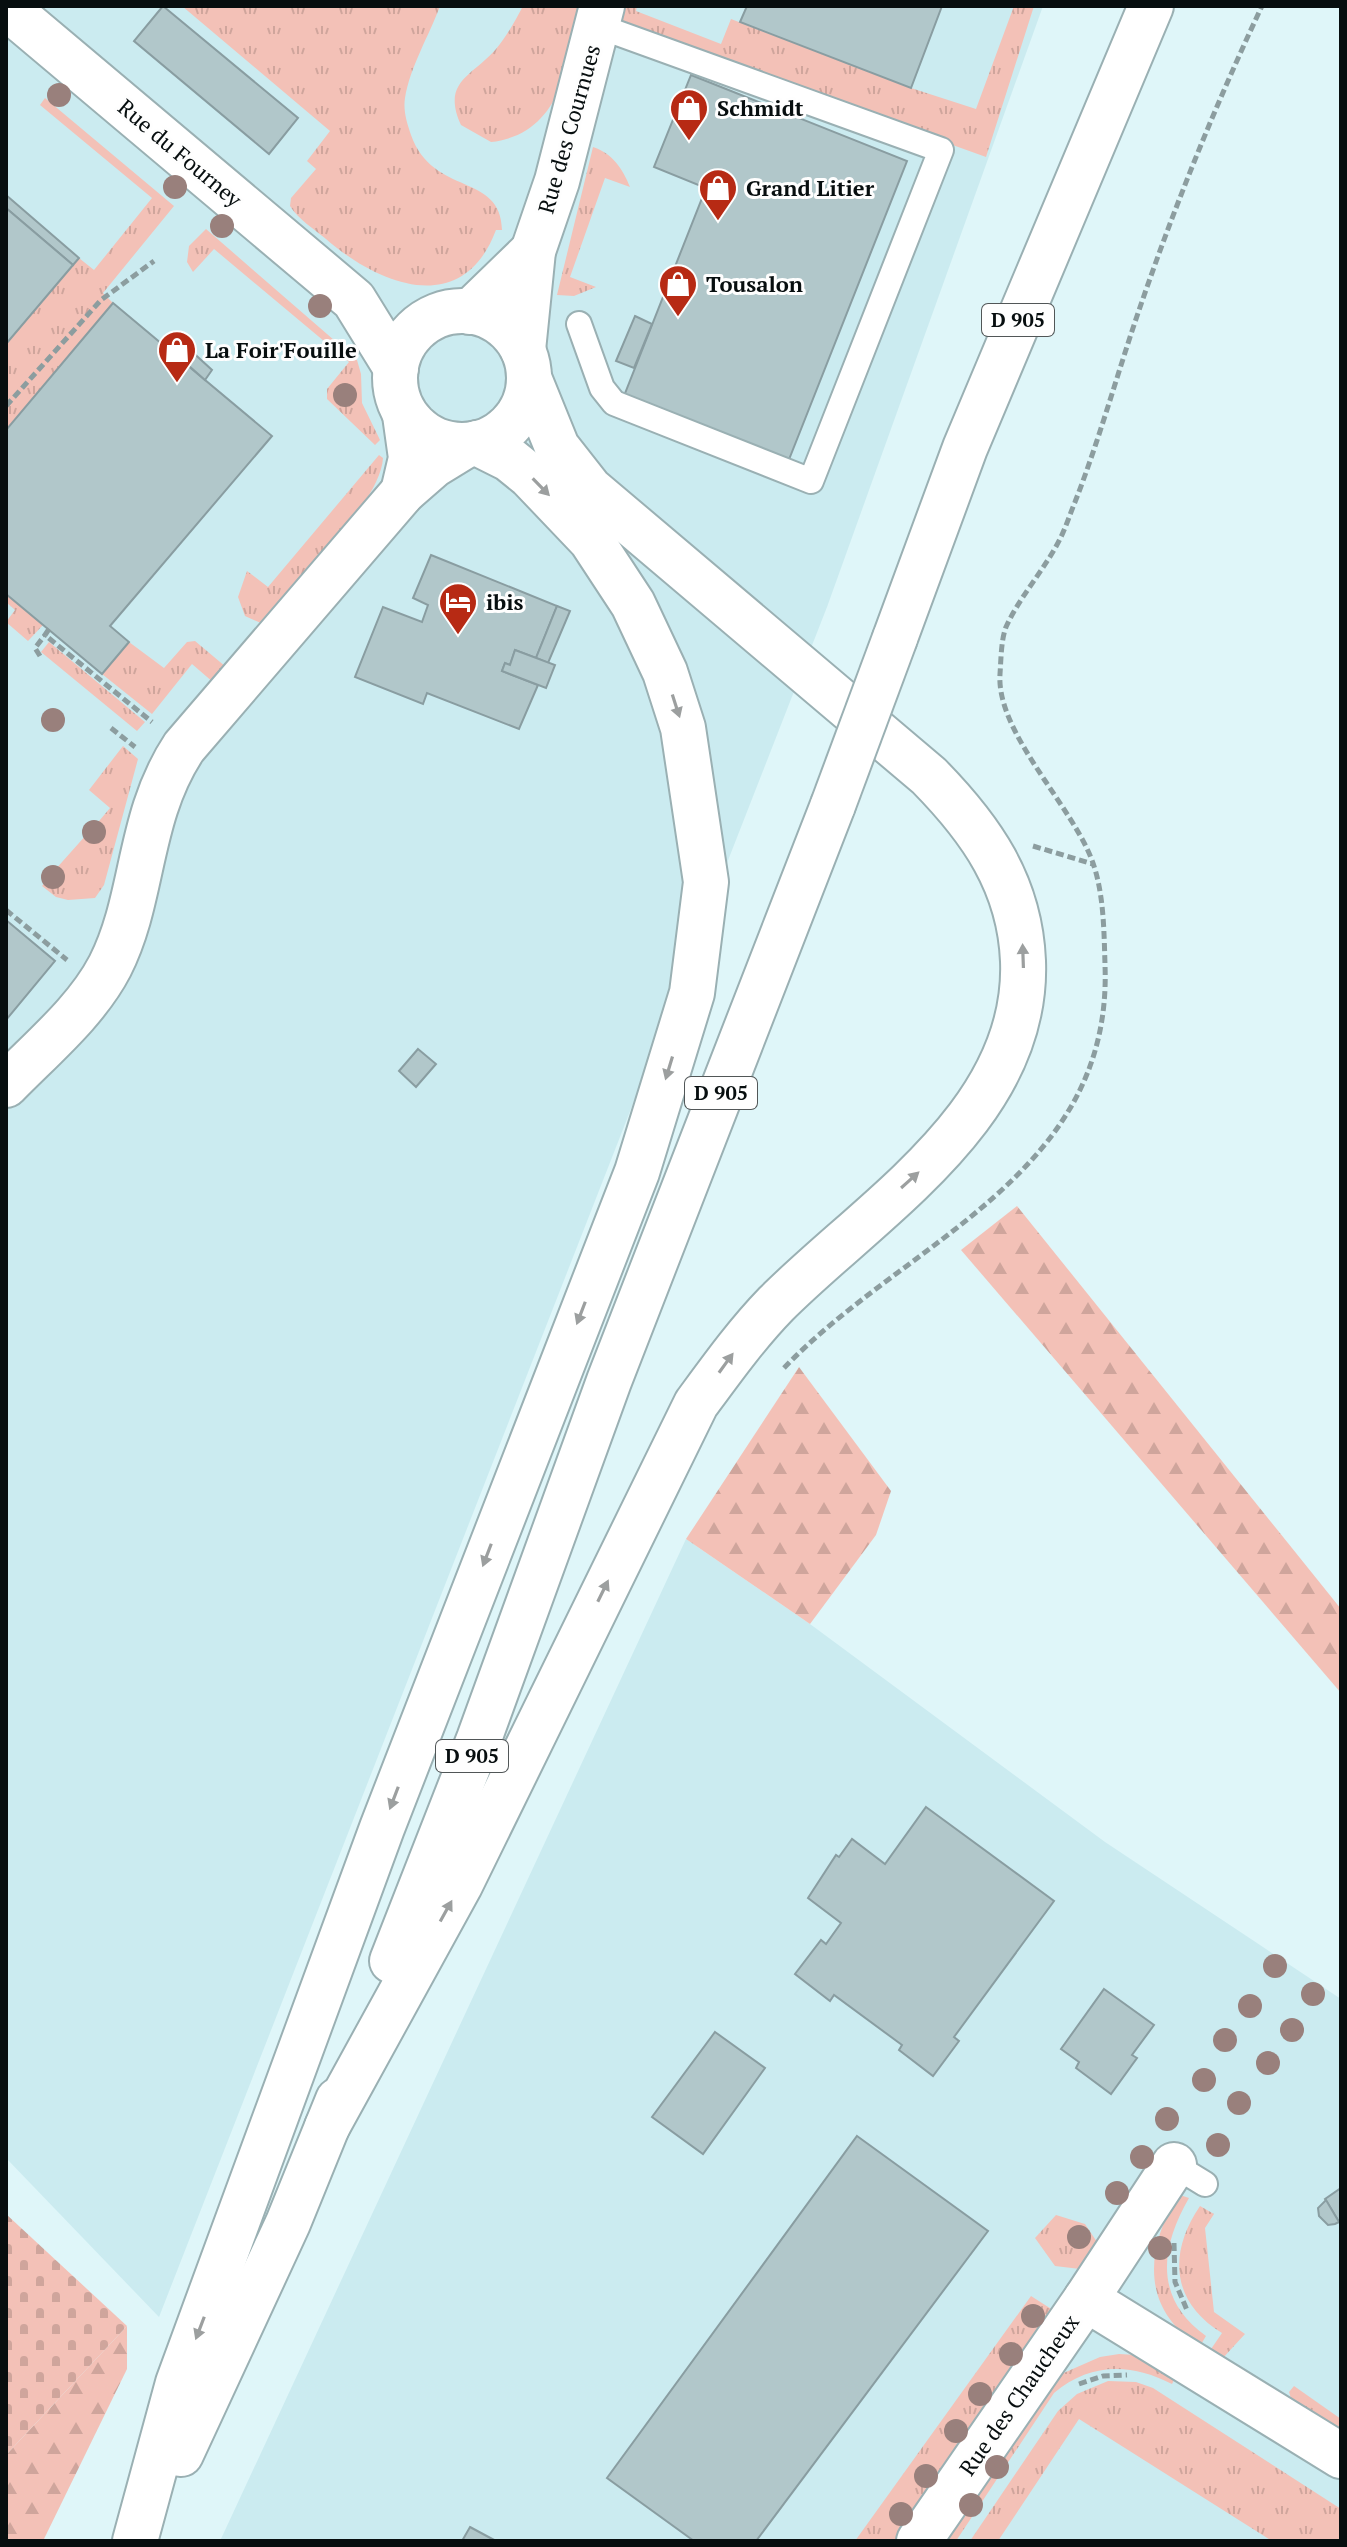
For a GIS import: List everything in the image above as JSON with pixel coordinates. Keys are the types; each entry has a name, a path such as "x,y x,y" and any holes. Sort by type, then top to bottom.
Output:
{"main road":[{"name":"D 905","path":"136,2541 288,2223 327,2127 833,805 965,448 1151,6"},
{"name":"Rue du Fourney","path":"6,7 354,300 396,368"},
{"name":"Rue des Cournues","path":"526,364 533,251 557,181 600,16"},
{"name":"Rue des Cournues","path":"449,316 533,251"},
{"name":"Rue du Fourney","path":"354,300 449,316"},
{"path":"327,2127 460,1885 696,1404 734,1352 775,1305 920,1171 952,1136 1003,1063 1018,1022 1024,984 1022,938 1014,900 993,854 966,814 929,776 590,489 557,447 526,364 510,331 492,318 449,316 407,341 396,368 395,385 405,415 411,458 403,492"},
{"path":"6,1085 90,999 111,963 160,790 184,747 403,492 434,465 471,444 492,439 515,420 523,407 526,364"},
{"path":"136,2541 178,2383 382,1828 637,1172 692,993 706,882 683,728 665,672 633,604 591,540 530,476 509,459 471,444 442,442 421,432 405,415"},
{"path":"1086,2299 1189,2174"},
{"name":"Rue des Chaucheux","path":"919,2541 1086,2299 1341,2456"}],"lane":[{"path":"579,324 602,388 614,403 811,481 941,150 600,16"}],"path":[{"path":"1021,842 1094,864 1007,716 999,680 1005,629 1061,538 1188,180 1262,6"},
{"path":"6,406 101,300 154,261"},
{"path":"40,656 35,648 47,632 184,747"},
{"path":"6,910 68,961 111,963"},
{"path":"1175,2238 1175,2282 1192,2319"},
{"path":"1067,2393 1078,2385 1103,2376 1137,2376"}],"shaded area":[{"path":"6,6 1043,6 827,607 159,2317 6,2158"},
{"path":"686,1539 810,1624 1105,1842 1341,1999 1341,2541 220,2541"}],"green space":[{"path":"182,6 440,6 411,75 405,112 421,155 434,168 490,199 499,212 502,230 496,230 481,258 463,275 442,284 419,285 371,270 347,256 306,224 290,206 291,198 316,169 307,161 330,131"},
{"path":"523,6 584,6 566,72 547,110 533,125 515,136 491,142 461,125 456,110 457,89 496,49"},
{"path":"625,6 637,6 636,11 721,44 731,19 911,88 976,109 1014,6 1034,6 986,157 621,26"},
{"path":"45,98 174,206 103,293 113,303 6,430 6,344 79,258 94,270 152,198 40,105"},
{"path":"593,147 616,162 630,187 605,178 570,277 596,287 574,296 557,295"},
{"path":"206,229 357,360 362,403 380,440 375,445 327,399 327,389 349,362 214,249 193,272 187,262 189,246"},
{"path":"379,455 383,458 368,497 334,544 263,624 245,616 238,597 247,571 268,587"},
{"path":"6,594 43,625 28,641 6,622 15,610 6,602"},
{"path":"195,641 226,667 214,683 192,664 152,714 102,674 129,642 164,668 187,642"},
{"path":"49,642 145,722 137,731 41,652"},
{"path":"123,746 138,759 104,885 95,898 68,900 56,897 42,886 48,879 48,872 54,871 87,834 87,828 94,827 110,808 89,790"},
{"path":"1017,1206 1341,1609 1341,1693 961,1250"},
{"path":"799,1367 891,1491 876,1535 810,1624 686,1539"},
{"path":"1177,2197 1189,2198 1172,2235 1167,2272 1177,2306 1206,2336 1200,2346 1167,2315 1158,2297 1154,2278 1155,2258 1166,2217"},
{"path":"1200,2206 1214,2214 1205,2228 1214,2312 1245,2334 1222,2359 1209,2352 1222,2333 1205,2321 1193,2307 1184,2292 1180,2276 1179,2259 1183,2241"},
{"path":"6,2214 127,2326 6,2455"},
{"path":"1056,2215 1085,2224 1097,2242 1080,2269 1055,2266 1035,2238"},
{"path":"1031,2296 1056,2312 898,2541 855,2541"},
{"path":"127,2326 127,2369 43,2541 6,2541 6,2455"},
{"path":"1136,2355 1177,2374 1172,2384 1142,2372 1112,2369 1097,2371 1068,2383 1054,2393 956,2541 942,2541 1059,2375 1100,2357"},
{"path":"1108,2381 1136,2382 1153,2388 1341,2509 1341,2541 1272,2541 1079,2419 998,2541 970,2541 1058,2411 1077,2394"},
{"path":"1294,2386 1341,2419 1341,2436 1293,2405 1289,2392"}],"building":[{"path":"163,6 298,118 269,154 134,41"},
{"path":"747,6 942,6 911,88 740,22"},
{"path":"691,75 907,161 788,462 624,396 706,188 654,167"},
{"path":"6,195 79,258 73,265 6,208"},
{"path":"6,208 73,265 6,344"},
{"path":"113,303 272,436 110,626 129,642 102,674 6,594 6,430"},
{"path":"635,316 652,324 634,368 616,361"},
{"path":"188,348 212,370 205,380 180,358"},
{"name":"ibis","path":"431,555 557,606 536,658 515,650 510,665 505,663 502,671 538,685 519,729 427,693 423,704 355,677 383,607 422,622 428,605 413,598"},
{"path":"557,606 570,611 548,663 536,658"},
{"path":"515,650 555,665 546,688 502,671 505,663 510,665"},
{"path":"6,920 55,961 6,1020"},
{"path":"418,1049 436,1064 416,1087 399,1071"},
{"path":"926,1807 1054,1901 954,2037 959,2041 933,2076 899,2050 902,2045 834,1995 830,2001 795,1974 821,1940 826,1944 841,1923 808,1898 836,1855 839,1857 852,1839 885,1864"},
{"path":"1104,1989 1154,2025 1132,2055 1137,2058 1111,2094 1076,2068 1079,2062 1061,2049"},
{"path":"715,2032 765,2068 703,2154 652,2117"},
{"path":"857,2136 988,2231 756,2541 694,2541 607,2478"},
{"path":"1341,2188 1341,2225 1325,2199"},
{"path":"1326,2200 1339,2222 1335,2224 1328,2225 1319,2216 1318,2208"},
{"path":"470,2527 496,2541 462,2541"}],"place":[{"name":"Schmidt","path":"689,142"},
{"name":"Grand Litier","path":"718,222"},
{"name":"Tousalon","path":"678,318"},
{"name":"La Foir'Fouille","path":"177,384"},
{"name":"ibis","path":"458,636"}]}
